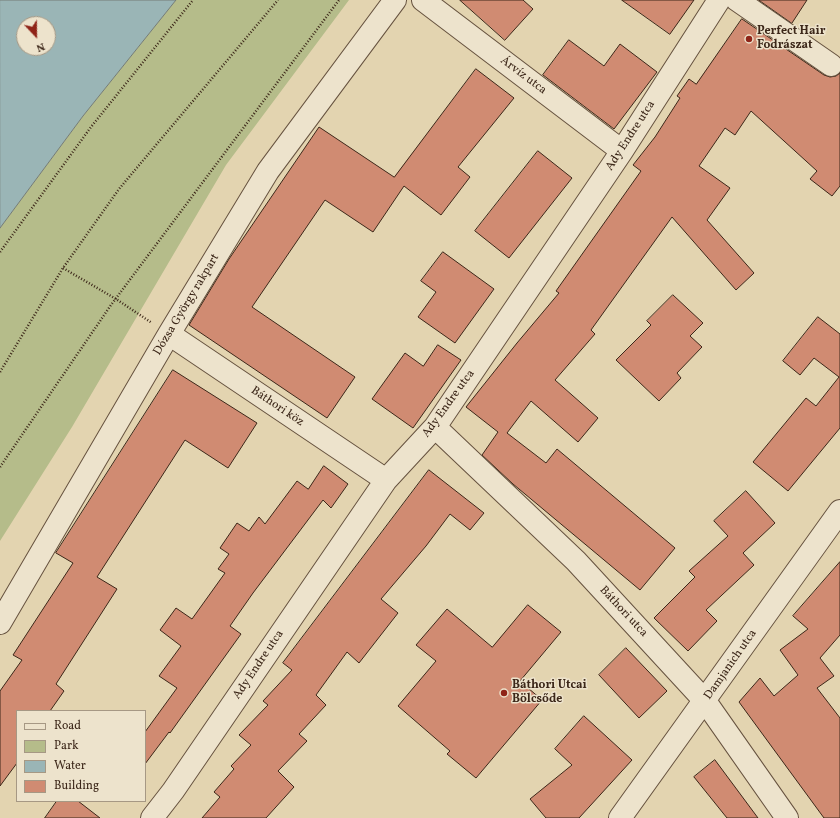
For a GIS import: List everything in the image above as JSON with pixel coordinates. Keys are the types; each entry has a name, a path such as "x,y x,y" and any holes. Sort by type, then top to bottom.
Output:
{"street":[{"name":"Dózsa György rakpart","path":"0,623 169,334 268,171 395,0"},
{"name":"Árvíz utca","path":"423,0 622,151"},
{"name":"Ady Endre utca","path":"152,818 173,791 386,480 435,427 622,151 719,0"},
{"path":"737,0 831,65"},
{"name":"Báthori köz","path":"169,334 386,480"},
{"name":"Báthori utca","path":"435,427 576,561 705,701 787,818"},
{"name":"Damjanich utca","path":"620,818 840,511"}],"path":[{"path":"0,252 91,127 193,0"},
{"path":"0,372 63,268 119,189 278,0"},
{"path":"0,467 116,299 339,0"},
{"path":"63,268 116,299 169,334"}],"green space":[{"path":"176,0 349,0 226,165 72,427 0,541 0,228 83,116"}],"water":[{"path":"0,0 176,0 83,116 0,228"}],"building":[{"path":"460,0 523,0 533,9 505,40"},
{"path":"622,0 694,0 670,34"},
{"path":"759,0 807,0 792,23"},
{"path":"742,19 824,75 830,77 836,76 840,73 840,186 832,196 810,179 817,171 751,111 735,135 725,128 699,166 730,188 707,220 754,273 736,290 672,217 591,330 595,334 555,380 598,418 578,442 531,401 507,433 546,463 557,449 675,548 640,590 513,484 482,455 498,432 466,407 559,293 556,291 641,171 633,165 655,137 680,98 677,96 689,79 696,84"},
{"path":"569,40 604,66 620,44 657,72 614,129 543,75"},
{"path":"476,69 514,98 458,167 470,177 441,215 404,186 373,232 325,200 252,307 355,377 327,418 189,325 229,259 319,127 394,177"},
{"path":"538,151 572,178 509,258 475,231"},
{"path":"443,252 494,289 455,343 418,317 436,292 421,281"},
{"path":"673,295 703,323 690,336 702,347 677,373 681,378 659,401 616,360 651,325 647,321"},
{"path":"818,317 840,334 840,428 788,491 753,462 806,398 816,406 839,377 814,358 800,375 783,361"},
{"path":"438,345 461,360 413,428 372,399 405,353 423,366"},
{"path":"173,370 257,423 228,468 185,440 97,577 117,589 56,684 64,691 51,710 16,710 16,764 0,786 0,691 22,660 13,655 73,563 56,553"},
{"path":"324,466 348,484 331,508 323,500 253,593 230,626 241,634 170,733 169,732 146,763 146,731 177,688 159,676 181,646 160,630 176,608 192,619 225,573 218,569 229,554 220,548 237,523 249,531 259,517 265,524 297,481 308,489"},
{"path":"429,470 484,513 470,530 450,514 426,546 381,599 398,613 359,663 347,652 316,695 326,705 299,734 307,741 278,771 294,787 266,818 202,818 220,797 214,792 234,769 231,766 251,745 239,735 268,705 263,701 292,670 283,663"},
{"path":"746,491 775,523 743,553 754,565 706,610 717,621 688,651 654,618 695,577 689,571 728,536 714,521"},
{"path":"840,562 840,635 820,658 834,676 817,688 840,718 840,818 824,818 739,702 760,678 774,696 798,675 780,650 808,629 793,616"},
{"name":"Báthori Utcai Bölcsőde","path":"528,605 561,632 520,681 542,700 476,778 447,754 450,751 398,706 436,661 416,645 447,609 492,647"},
{"path":"626,648 667,691 639,718 599,675"},
{"path":"584,716 632,760 579,818 546,818 530,799 572,765 555,749"},
{"path":"715,760 758,818 727,818 694,777"},
{"path":"56,802 79,802 100,818 45,818"}],"place":[{"name":"Perfect Hair Fodrászat","path":"749,39"},
{"name":"Báthori Utcai Bölcsőde","path":"504,693"}]}
